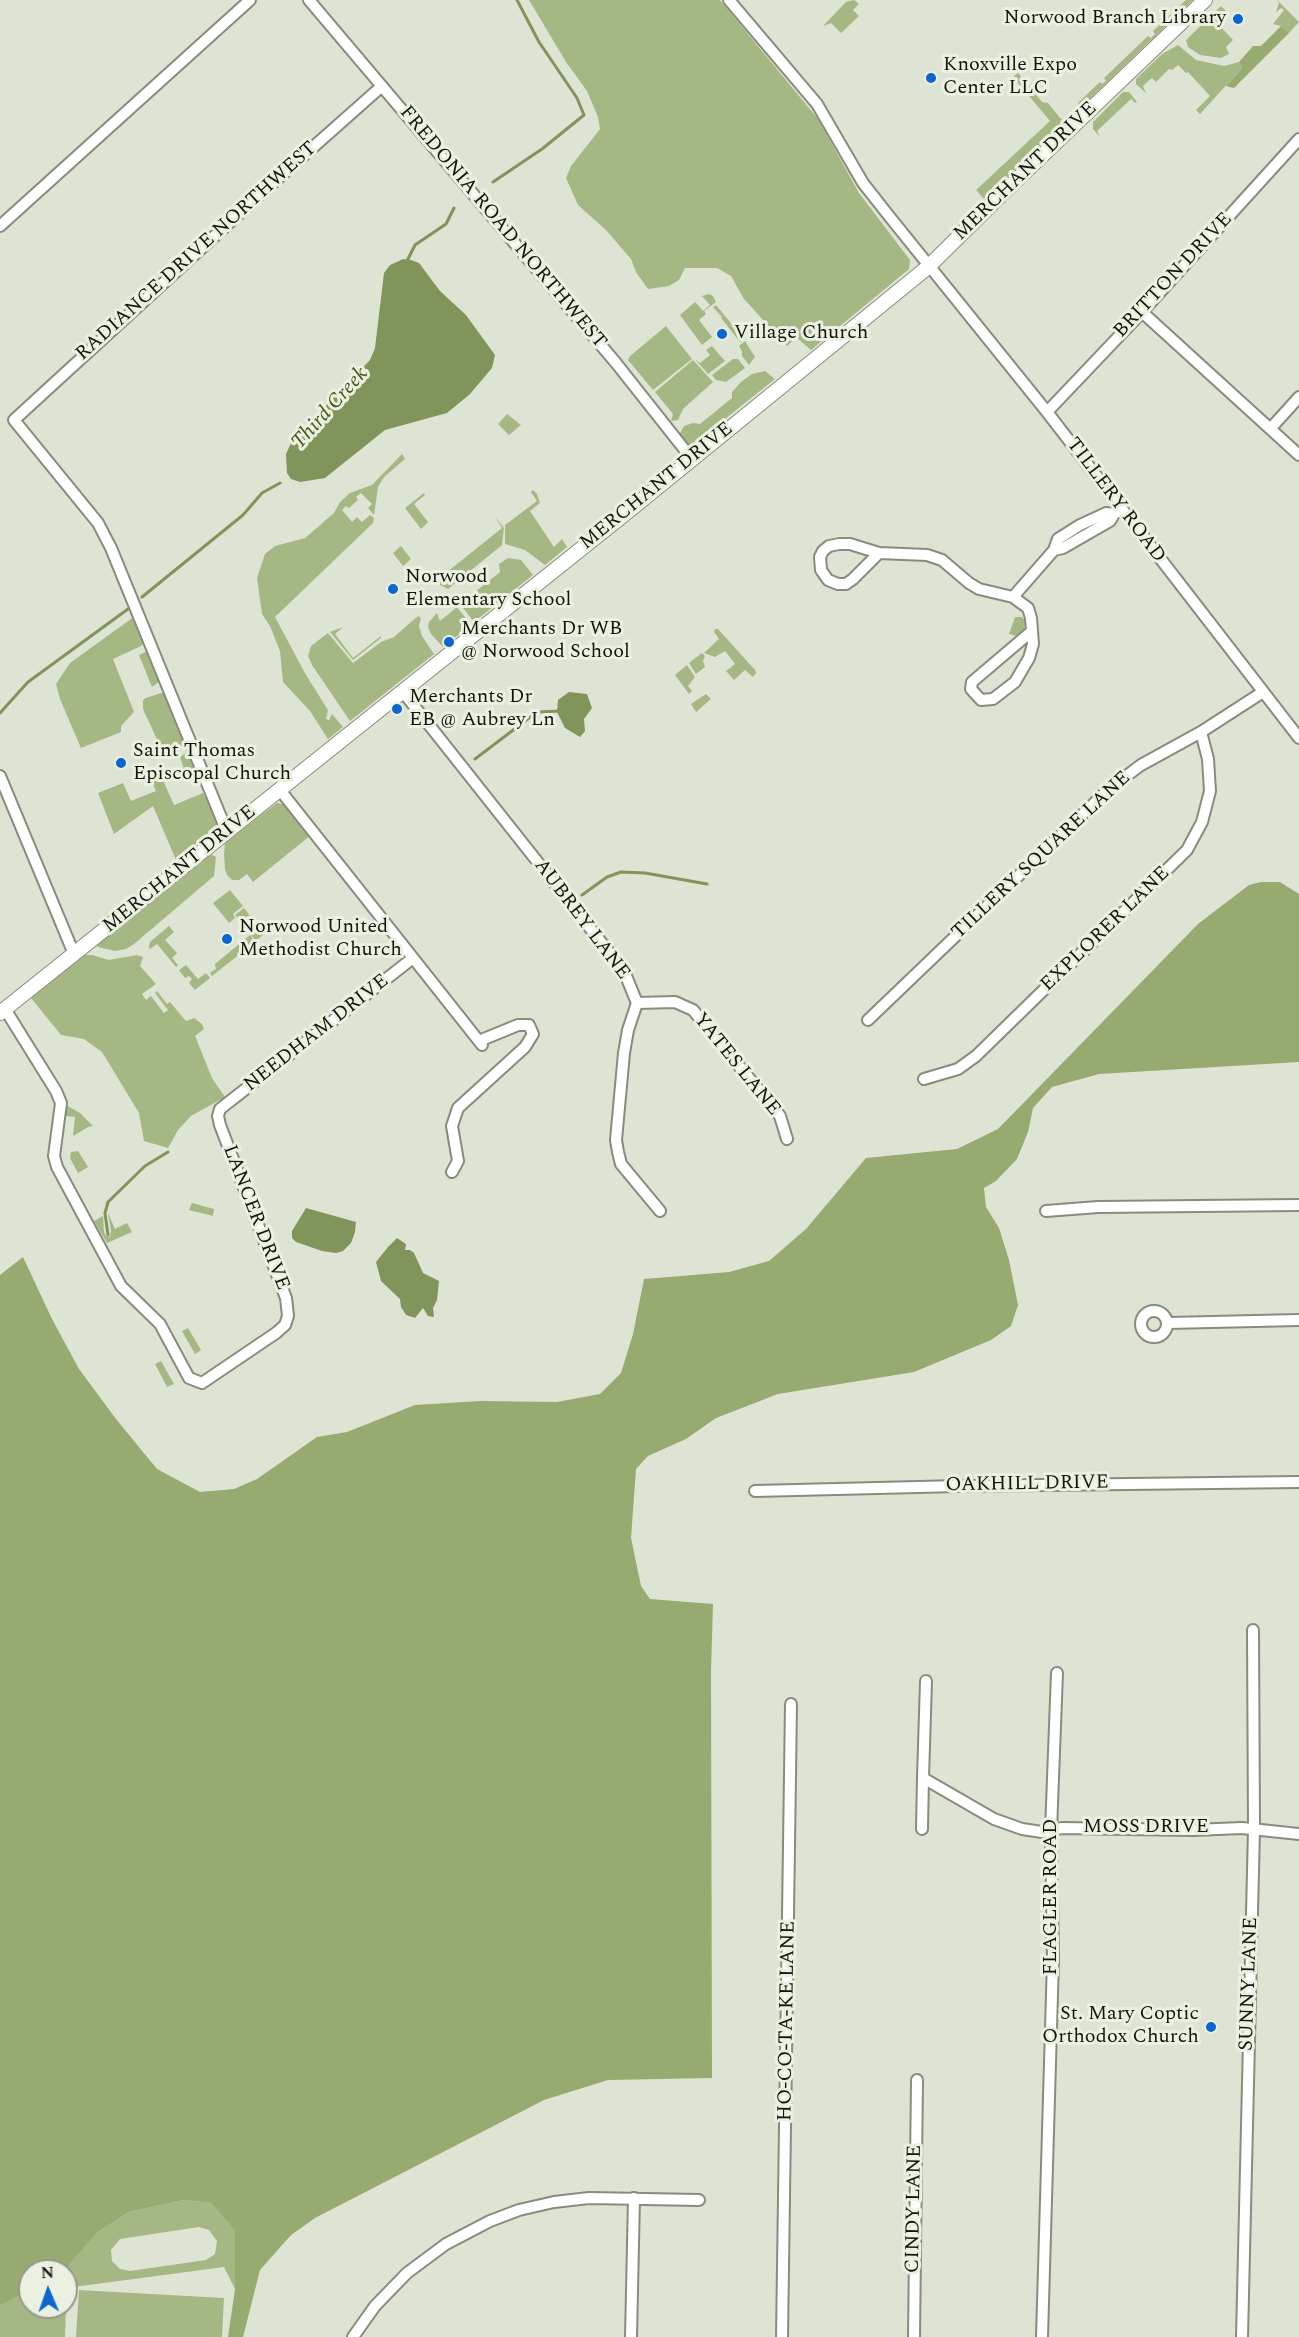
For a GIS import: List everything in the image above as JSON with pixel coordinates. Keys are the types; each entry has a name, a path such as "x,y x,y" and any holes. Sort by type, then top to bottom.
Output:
{"main road":[{"name":"MERCHANT DRIVE","path":"3,1011 403,692 928,267 1205,0"}],"street":[{"path":"0,226 250,0"},
{"name":"FREDONIA ROAD NORTHWEST","path":"309,0 616,363 692,459"},
{"name":"TILLERY ROAD","path":"729,0 817,104 863,183 928,267 1047,412 1118,512 1299,738"},
{"name":"RADIANCE DRIVE NORTHWEST","path":"227,832 111,548 98,523 14,420 382,86"},
{"name":"BRITTON DRIVE","path":"1047,412 1142,312 1299,139"},
{"path":"1142,312 1299,455"},
{"path":"1271,428 1299,397"},
{"path":"1013,597 1054,550 1063,548 1110,521 1118,512"},
{"path":"879,553 846,584 828,580 820,570 820,557 829,546 850,544 879,553 905,553 935,558 942,560 969,584 979,589 1013,597 1028,608 1031,618 1033,644 1029,658 1015,682 993,699 981,700 971,689 972,682 1032,632"},
{"name":"AUBREY LANE","path":"403,692 624,971 637,1003 628,1030 624,1053 616,1140 621,1164 660,1211"},
{"name":"TILLERY SQUARE LANE","path":"868,1020 1094,802 1141,765 1201,732 1263,692"},
{"name":"EXPLORER LANE","path":"924,1079 958,1069 976,1056 1186,850 1202,822 1210,791 1208,759 1201,732"},
{"path":"0,776 74,954"},
{"path":"280,790 481,1043 518,1025 529,1025 533,1034 525,1047 458,1108 452,1126 458,1161 452,1172"},
{"name":"NEEDHAM DRIVE","path":"220,1109 413,958"},
{"name":"YATES LANE","path":"637,1003 675,1002 693,1010 780,1116 787,1139"},
{"name":"LANCER DRIVE","path":"3,1011 56,1091 61,1103 54,1156 57,1167 121,1286 160,1324 189,1378 202,1383 276,1333 285,1325 288,1316 286,1298 220,1125 218,1116 220,1109"},
{"path":"1046,1211 1098,1207 1299,1205"},
{"path":"1168,1323 1299,1320"},
{"name":"OAKHILL DRIVE","path":"755,1491 1299,1482"},
{"name":"SUNNY LANE","path":"1242,2337 1254,1829 1253,1630"},
{"name":"FLAGLER ROAD","path":"1042,2337 1053,1960 1051,1831 1057,1673"},
{"path":"922,1829 926,1681"},
{"name":"HO-CO-TA-KE LANE","path":"782,2337 791,1704"},
{"name":"MOSS DRIVE","path":"923,1778 994,1819 1022,1829 1042,1832 1062,1827 1254,1829 1299,1834"},
{"name":"CINDY LANE","path":"914,2337 917,2080"},
{"path":"353,2337 375,2306 407,2273 446,2244 469,2231 519,2210 555,2202 589,2198 699,2200"},
{"path":"631,2337 634,2199"}],"shaded area":[{"path":"529,0 720,0 818,119 859,193 910,260 909,269 811,350 796,337 787,346 744,299 731,276 717,268 685,268 679,280 669,286 648,289 636,272 631,259 606,230 578,205 566,178 571,166 600,129 598,117 587,91 566,62"},
{"path":"854,0 859,4 853,10 859,16 841,33 831,23 823,26 846,2"},
{"path":"1186,0 1193,0 1080,108 1078,103 1100,82 1102,84 1106,81 1104,78 1148,36 1151,38 1155,34 1153,31"},
{"path":"1277,0 1299,22 1289,33 1281,26 1273,24 1284,10 1281,8 1276,12 1279,3"},
{"path":"1221,6 1228,13 1218,24 1233,40 1226,47 1229,54 1221,58 1200,55 1188,47 1186,40"},
{"path":"1281,26 1289,33 1234,88 1226,86 1242,68 1239,62 1253,46 1261,46"},
{"path":"1178,45 1196,60 1224,66 1239,62 1242,68 1200,114 1196,110 1210,96 1188,72 1186,73 1178,65 1172,70 1169,69 1156,82 1152,78 1147,82 1143,86 1146,93 1136,84 1136,79 1162,54"},
{"path":"1018,73 1042,102 1048,103 1061,119 1068,120 984,199 976,190 1050,121 1013,77"},
{"path":"1123,92 1129,92 1137,102 1131,99 1097,131 1100,137 1093,129 1093,122"},
{"path":"709,294 716,302 704,311 706,314 699,320 712,337 702,345 680,315 695,302 703,311 710,305 702,296"},
{"path":"716,305 744,339 740,342 713,307"},
{"path":"666,326 692,359 653,390 628,360"},
{"path":"745,341 755,357 749,365 742,356 739,346"},
{"path":"712,346 725,361 708,374 695,359 700,363 710,355 706,350"},
{"path":"733,359 738,359 745,368 726,382 716,380 712,375"},
{"path":"693,360 713,382 683,409 678,420 671,421 673,414 655,392"},
{"path":"765,371 775,379 691,446 679,435 684,426 693,423 700,424 732,398 732,392 741,382 752,374"},
{"path":"507,414 521,425 509,435 498,424"},
{"path":"402,454 405,459 384,477 378,487 374,515 368,508 372,504 361,493 356,497 358,500 349,508 346,506 342,510 352,522 357,517 362,522 370,515 374,518 373,523 275,617 328,710 326,719 329,720 332,714 343,727 328,739 310,711 283,682 280,651 270,626 262,614 257,578 265,554 275,546 305,538 334,513 340,502 350,493 372,485"},
{"path":"533,490 540,503 530,511 554,547 562,539 567,547 545,565 525,550 505,544 505,525 537,501 531,492"},
{"path":"424,493 425,495 414,504 428,522 421,529 405,508"},
{"path":"495,517 504,528 502,545 448,589 440,585 441,577 502,528"},
{"path":"401,546 411,559 403,566 393,553"},
{"path":"508,558 521,560 533,575 474,622 460,604 500,572 499,564"},
{"path":"457,607 471,625 443,647 431,634 428,627 429,622 437,613 440,621"},
{"path":"135,616 145,642 113,659 134,712 121,726 121,732 81,748 56,684 70,663"},
{"path":"418,616 421,618 419,626 422,636 434,654 350,721 312,665 308,656 311,646 328,633 353,663 381,642 394,637"},
{"path":"1015,617 1022,617 1025,621 1024,635 1021,637 1009,634"},
{"path":"343,627 335,634 353,658 381,636 381,638 353,660 330,632"},
{"path":"718,629 755,670 753,677 745,670 734,680 726,671 735,664 725,651 715,657 704,653 719,639 714,632"},
{"path":"149,653 160,681 152,687 139,655"},
{"path":"702,653 705,656 703,661 705,667 696,674 689,663"},
{"path":"687,665 695,677 688,686 692,691 689,694 675,675"},
{"path":"165,693 185,742 182,746 168,750 160,746 143,709 143,700"},
{"path":"706,694 711,699 696,712 691,704"},
{"path":"187,752 200,783 193,782 187,777 180,757"},
{"path":"159,771 174,805 203,793 217,823 214,830 176,860 153,806 114,834 98,793 123,783 131,801 156,791 147,776"},
{"path":"277,803 287,805 311,835 253,882 247,874 239,880 232,880 225,869 225,842"},
{"path":"211,854 216,857 214,876 134,944 126,949 115,951 98,947 97,945"},
{"path":"1261,882 1280,882 1299,894 1299,1062 1099,1074 1052,1087 1033,1108 1028,1132 1017,1159 996,1181 984,1188 986,1207 999,1228 1009,1260 1018,1305 1011,1326 991,1340 914,1372 778,1394 716,1418 686,1439 648,1456 636,1469 631,1538 641,1586 650,1599 713,1604 711,1671 712,2078 608,2080 544,2100 315,2218 291,2235 260,2270 243,2337 228,2337 235,2289 235,2231 211,2203 184,2200 129,2212 98,2232 74,2259 18,2259 18,2296 0,2306 0,1275 23,1257 79,1369 116,1419 157,1469 200,1492 234,1489 257,1479 317,1437 347,1432 415,1405 480,1401 557,1402 600,1394 621,1373 633,1334 644,1279 729,1272 769,1261 806,1229 866,1158 957,1149 998,1129 1198,924 1249,885"},
{"path":"230,890 243,906 233,914 235,918 229,923 213,903"},
{"path":"244,908 264,934 256,941 235,915"},
{"path":"169,926 174,932 165,940 177,953 172,958 178,965 176,967 157,944 149,948 150,942"},
{"path":"250,935 255,942 212,976 210,973 216,969 215,964"},
{"path":"84,955 109,960 137,955 143,957 140,966 156,984 142,994 146,1000 151,996 164,1013 168,1010 155,993 157,991 167,1004 170,1002 186,1021 194,1018 202,1024 204,1029 195,1036 212,1078 225,1097 191,1116 178,1130 168,1148 144,1141 139,1113 102,1052 84,1039 61,1035 31,998"},
{"path":"186,965 198,979 206,973 210,978 195,990 189,983 192,979 189,976 185,978 179,970"},
{"path":"66,1105 80,1113 93,1126 73,1136 75,1117 66,1116"},
{"path":"78,1151 88,1167 78,1173 70,1158 71,1152"},
{"path":"192,1203 214,1209 213,1216 189,1210"},
{"path":"108,1213 115,1229 127,1223 132,1232 107,1243 94,1221 103,1216 104,1232 110,1237"},
{"path":"188,1328 201,1350 195,1354 182,1331"},
{"path":"161,1361 174,1384 167,1387 155,1364"},
{"path":"184,2200 211,2203 235,2231 235,2289 224,2267 78,2286 78,2259 74,2259 98,2232 129,2212","holes":["199,2227 209,2230 217,2241 215,2254 206,2260 130,2271 120,2269 112,2261 111,2250 120,2239"]},
{"path":"79,2290 224,2298 222,2337 76,2337"},
{"path":"18,2296 18,2319 66,2319 65,2337 0,2337 0,2306"}],"water":[{"path":"403,259 419,263 440,291 466,315 495,355 492,368 470,394 447,413 385,430 325,478 300,482 291,479 287,473 286,454 292,441 370,360 375,348 384,273 390,265"},
{"path":"569,692 587,694 592,708 584,719 585,731 580,737 565,728 557,712 558,700"},
{"path":"306,1208 356,1222 351,1243 343,1251 336,1253 296,1242 292,1238 292,1231"},
{"path":"397,1238 406,1244 405,1250 414,1253 423,1273 439,1281 437,1300 433,1308 434,1317 428,1316 423,1308 415,1318 406,1315 401,1307 400,1299 381,1281 376,1262"}],"waterway":[{"name":"Third Creek","path":"493,182 542,149 584,115 577,98 539,42 517,0"},
{"name":"Third Creek","path":"407,261 415,245 446,224 454,208"},
{"name":"Third Creek","path":"142,597 243,515 262,493 280,483"},
{"name":"Third Creek","path":"0,713 28,682 128,609"},
{"path":"475,759 537,712 560,711"},
{"path":"582,895 607,877 621,872 645,873 707,884"},
{"path":"108,1235 105,1213 108,1202 145,1166 168,1152"}],"place":[{"name":"Norwood Branch Library","path":"1238,19"},
{"name":"Knoxville Expo Center LLC","path":"931,78"},
{"name":"Village Church","path":"722,334"},
{"name":"Norwood Elementary School","path":"393,589"},
{"name":"Merchants Dr WB @ Norwood School","path":"449,642"},
{"name":"Merchants Dr EB @ Aubrey Ln","path":"397,709"},
{"name":"Saint Thomas Episcopal Church","path":"121,763"},
{"name":"Norwood United Methodist Church","path":"227,939"},
{"name":"St. Mary Coptic Orthodox Church","path":"1211,2027"}]}
